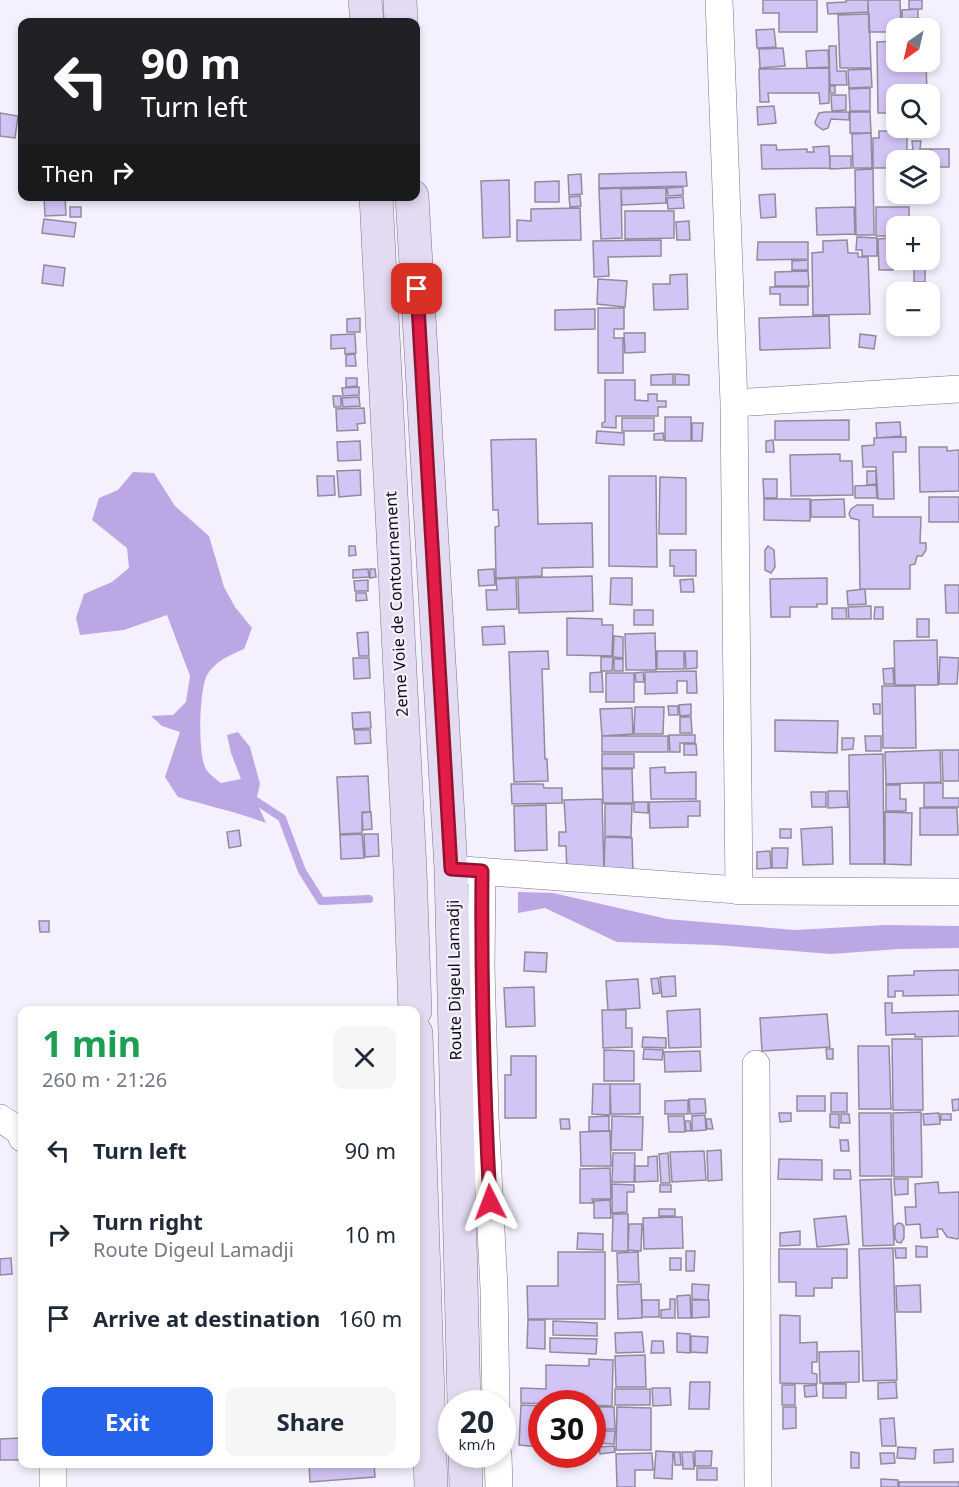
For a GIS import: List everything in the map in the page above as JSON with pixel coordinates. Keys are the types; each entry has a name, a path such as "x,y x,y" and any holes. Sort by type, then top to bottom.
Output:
{"main road":[{"path":"365,0 367,18"},
{"path":"400,0 401,18"},
{"name":"2eme Voie de Contournement","path":"376,201 415,1006"},
{"name":"Route Digeul Lamadji","path":"412,201 466,870 464,1390"},
{"path":"420,1154 431,1487"},
{"path":"465,1468 466,1487"}],"street":[{"path":"719,0 734,404 739,891"},
{"path":"734,404 959,389"},
{"path":"496,1390 481,966 466,870 739,891 959,892"},
{"path":"756,1064 758,1487"},
{"path":"0,1118 18,1130"},
{"path":"53,1468 53,1487"},
{"path":"498,1468 499,1487"}],"shaded area":[{"path":"133,472 154,473 175,506 209,536 224,587 235,607 252,628 244,649 219,662 207,675 202,694 200,735 206,769 221,783 241,779 227,735 238,732 250,747 260,784 256,801 266,823 178,797 165,777 180,732 162,726 151,716 173,715 186,702 190,676 167,615 124,630 80,635 76,618 84,594 112,582 129,568 127,548 92,520 99,498 118,490"},
{"path":"518,892 553,893 667,919 795,930 885,925 959,926 959,948 899,949 831,954 717,945 617,942 545,908 518,913"}],"building":[{"path":"763,0 817,0 817,32 779,32 779,13 763,13"},
{"path":"846,0 868,0 868,12 828,14 827,3 846,2"},
{"path":"868,0 900,0 901,18 886,18 886,32 869,32"},
{"path":"909,0 922,0 922,9 909,9"},
{"path":"918,9 918,18 902,18 902,10"},
{"path":"869,14 871,68 840,68 838,15"},
{"path":"774,29 776,47 757,48 756,30"},
{"path":"877,42 886,42 886,72 926,72 927,84 886,84 886,113 878,113"},
{"path":"829,46 836,46 837,71 846,71 847,85 830,85"},
{"path":"783,48 785,66 760,68 759,49"},
{"path":"828,50 829,67 807,68 806,51"},
{"path":"829,68 829,103 820,104 819,93 768,93 769,102 760,102 759,69"},
{"path":"871,69 872,87 849,88 848,70"},
{"path":"830,86 835,86 835,93 830,93"},
{"path":"870,88 870,111 850,111 849,89"},
{"path":"831,95 846,95 846,110 832,111"},
{"path":"774,106 776,123 758,125 757,107"},
{"path":"849,112 849,120 831,119 828,128 823,130 815,122 819,113"},
{"path":"850,112 870,112 871,133 850,133"},
{"path":"0,113 18,116 15,138 0,136"},
{"path":"879,131 886,131 886,138 907,138 907,150 886,150 886,168 873,168 873,138 879,138"},
{"path":"871,133 872,168 853,168 852,134"},
{"path":"912,141 921,141 920,149 930,149 930,150 913,150"},
{"path":"761,145 776,145 777,150 807,149 807,152 814,152 813,147 829,146 830,168 762,169"},
{"path":"949,149 949,167 940,167 940,150 931,150"},
{"path":"830,156 851,156 851,168 830,169"},
{"path":"873,169 874,235 856,235 855,170"},
{"path":"686,172 687,186 599,188 599,174"},
{"path":"581,174 582,194 569,195 568,175"},
{"path":"509,180 510,237 483,238 481,181"},
{"path":"559,181 559,202 535,202 535,182"},
{"path":"683,187 683,195 668,196 667,188"},
{"path":"621,188 622,238 601,239 599,189"},
{"path":"666,188 666,203 622,205 621,189"},
{"path":"775,194 776,217 761,218 759,195"},
{"path":"580,196 581,206 570,207 569,197"},
{"path":"683,197 684,208 668,209 667,198"},
{"path":"44,201 65,201 66,215 45,216"},
{"path":"70,207 81,207 81,217 70,217"},
{"path":"854,207 855,234 817,235 816,208"},
{"path":"876,207 909,207 909,216 886,216 886,236 876,236"},
{"path":"580,208 581,240 517,241 517,220 531,221 531,209"},
{"path":"625,211 674,211 674,238 625,239"},
{"path":"44,219 76,223 74,237 42,233"},
{"path":"689,221 690,240 677,240 676,222"},
{"path":"857,237 877,238 877,256 862,256 862,250 856,250"},
{"path":"886,238 886,270 879,270 878,239"},
{"path":"661,240 661,256 608,257 609,276 594,277 593,241"},
{"path":"847,240 848,253 858,253 858,257 868,257 870,314 813,315 812,253 823,252 823,241"},
{"path":"758,242 808,242 808,259 757,260"},
{"path":"808,260 808,270 792,270 792,261"},
{"path":"44,265 65,268 63,286 42,283"},
{"path":"914,270 925,270 925,282 914,282"},
{"path":"808,271 809,286 775,286 775,272"},
{"path":"687,274 688,309 654,310 653,284 670,284 670,275"},
{"path":"598,279 627,281 625,307 597,304"},
{"path":"770,287 808,287 808,305 780,305 780,294 770,294"},
{"path":"598,308 624,308 624,329 614,329 614,338 623,338 623,373 598,373"},
{"path":"595,309 595,329 555,330 555,310"},
{"path":"829,316 830,348 760,350 759,318"},
{"path":"360,318 360,332 347,332 347,319"},
{"path":"624,333 645,333 645,352 625,353"},
{"path":"355,334 356,353 345,354 345,348 331,349 331,335"},
{"path":"860,334 876,336 874,349 859,347"},
{"path":"355,354 356,366 346,366 346,355"},
{"path":"673,374 673,385 651,385 651,375"},
{"path":"675,374 689,375 689,385 675,385"},
{"path":"346,378 357,378 357,386 346,387"},
{"path":"605,380 635,380 635,400 648,401 648,394 657,394 657,401 666,401 666,407 658,407 658,416 616,416 616,428 602,427 602,423 605,422"},
{"path":"359,387 359,395 343,396 342,388"},
{"path":"333,396 341,396 341,407 334,407"},
{"path":"359,397 360,406 343,407 342,398"},
{"path":"364,408 365,423 357,424 358,430 337,431 336,409"},
{"path":"665,417 691,417 691,441 665,441"},
{"path":"622,418 654,418 654,431 622,431"},
{"path":"849,420 849,440 775,440 775,421"},
{"path":"900,422 901,436 877,438 876,423"},
{"path":"692,423 703,423 702,441 692,441"},
{"path":"597,431 624,433 624,445 596,443"},
{"path":"663,433 664,440 654,440 654,434"},
{"path":"906,437 906,452 893,452 894,499 878,499 876,467 863,467 862,446 874,445 874,438"},
{"path":"536,439 538,524 592,523 593,567 542,568 542,576 496,578 495,527 499,526 498,510 493,510 491,440"},
{"path":"773,440 774,452 766,452 766,441"},
{"path":"360,441 361,460 338,461 337,442"},
{"path":"919,447 947,447 947,451 959,450 959,491 920,492"},
{"path":"840,454 840,461 852,461 853,495 791,496 790,455"},
{"path":"360,470 361,495 339,497 337,471"},
{"path":"867,471 876,471 876,484 867,485"},
{"path":"317,476 334,476 335,495 318,496"},
{"path":"609,476 656,476 657,567 609,566"},
{"path":"660,477 686,478 686,534 659,534"},
{"path":"763,479 777,479 777,498 764,498"},
{"path":"876,485 877,498 855,498 855,486"},
{"path":"929,497 959,497 959,522 929,522"},
{"path":"764,499 810,499 810,521 764,520"},
{"path":"844,499 845,517 811,517 811,500"},
{"path":"857,505 873,505 873,517 921,517 920,543 926,543 926,550 922,556 917,556 915,564 910,565 910,589 860,589 859,520 851,518 849,514 851,509"},
{"path":"349,546 355,546 356,555 349,556"},
{"path":"768,546 774,550 775,567 771,573 765,570 765,550"},
{"path":"670,550 696,550 696,576 674,576 674,566 670,566"},
{"path":"368,569 369,577 353,578 353,570"},
{"path":"370,569 375,569 376,577 370,578"},
{"path":"494,569 495,585 479,586 478,570"},
{"path":"592,576 593,611 519,613 518,578"},
{"path":"516,578 517,609 487,610 486,590 497,590 496,579"},
{"path":"611,578 632,578 632,605 610,604"},
{"path":"827,578 827,604 817,604 817,607 790,607 790,617 771,617 770,579"},
{"path":"693,579 694,592 681,592 680,580"},
{"path":"368,580 368,591 355,591 354,581"},
{"path":"945,585 959,585 959,613 946,613"},
{"path":"865,589 866,604 848,605 847,591"},
{"path":"356,593 366,593 367,600 356,601"},
{"path":"871,606 871,619 849,619 848,607"},
{"path":"875,607 883,607 883,619 874,619"},
{"path":"832,608 846,608 847,619 832,619"},
{"path":"634,610 653,610 653,625 634,625"},
{"path":"567,618 602,619 602,625 613,625 612,656 567,655"},
{"path":"917,619 929,619 929,637 917,637"},
{"path":"504,626 505,644 483,645 482,627"},
{"path":"368,632 369,656 359,656 357,633"},
{"path":"655,633 656,670 626,670 625,634"},
{"path":"614,636 623,637 623,658 613,657"},
{"path":"937,640 938,685 895,685 894,641"},
{"path":"548,651 549,669 542,669 545,759 547,759 548,781 514,782 509,652"},
{"path":"657,651 684,651 684,669 657,669"},
{"path":"685,651 697,651 697,668 686,669"},
{"path":"601,657 613,657 612,671 601,671"},
{"path":"940,657 959,658 957,684 939,684"},
{"path":"353,658 369,658 370,678 354,679"},
{"path":"614,659 623,659 623,671 614,671"},
{"path":"893,668 894,684 884,684 883,669"},
{"path":"696,671 697,693 687,693 687,681 677,681 677,693 645,694 645,672"},
{"path":"602,672 603,692 590,692 590,673"},
{"path":"643,672 644,682 636,682 635,673"},
{"path":"606,673 634,673 634,702 606,702"},
{"path":"882,686 915,686 916,748 883,748"},
{"path":"691,704 691,715 680,716 679,705"},
{"path":"873,704 880,704 880,714 874,714"},
{"path":"668,706 678,706 678,715 669,715"},
{"path":"635,707 664,707 663,734 634,734"},
{"path":"632,708 633,734 602,736 600,709"},
{"path":"370,712 371,728 353,729 352,713"},
{"path":"680,717 691,717 692,733 680,733"},
{"path":"775,720 838,721 837,753 775,751"},
{"path":"354,730 370,730 371,743 355,744"},
{"path":"669,735 695,735 695,743 680,743 680,752 670,752"},
{"path":"602,736 668,736 668,752 602,752"},
{"path":"865,736 881,736 881,751 866,751"},
{"path":"842,738 854,738 853,749 842,750"},
{"path":"684,744 696,744 697,755 684,755"},
{"path":"940,750 941,782 886,784 885,752"},
{"path":"942,750 959,750 959,781 943,781"},
{"path":"602,754 634,754 634,768 602,768"},
{"path":"883,754 884,864 850,864 849,755"},
{"path":"665,767 665,773 696,772 696,799 651,799 650,768"},
{"path":"602,769 632,769 633,803 603,803"},
{"path":"368,776 370,812 362,812 362,833 340,834 337,777"},
{"path":"924,783 943,783 943,798 959,798 959,807 924,807"},
{"path":"511,784 543,784 544,788 562,788 562,803 512,804"},
{"path":"886,785 900,785 900,799 906,799 906,811 886,811"},
{"path":"828,791 847,791 848,807 828,808"},
{"path":"811,792 826,792 826,807 812,807"},
{"path":"602,799 604,872 567,873 566,846 559,846 559,832 566,832 564,800"},
{"path":"700,801 700,816 688,816 688,827 650,828 649,802"},
{"path":"634,802 648,802 648,813 634,812"},
{"path":"605,804 632,804 631,837 605,836"},
{"path":"546,805 547,850 515,851 514,806"},
{"path":"920,808 957,808 958,835 920,835"},
{"path":"371,812 372,829 363,830 362,813"},
{"path":"885,812 912,813 911,865 885,864"},
{"path":"832,827 833,864 803,865 801,829"},
{"path":"780,829 791,829 791,838 780,838"},
{"path":"239,830 241,846 229,848 227,832"},
{"path":"362,834 364,858 341,859 340,835"},
{"path":"364,834 378,834 379,856 365,857"},
{"path":"605,837 632,838 633,873 604,872"},
{"path":"772,848 788,848 787,868 772,868"},
{"path":"770,851 771,868 757,869 757,852"},
{"path":"39,921 49,921 49,932 40,932"},
{"path":"525,952 547,953 546,972 524,971"},
{"path":"959,970 959,995 903,996 903,991 895,991 895,997 888,997 888,976 914,975 914,971"},
{"path":"675,976 676,996 662,997 660,977"},
{"path":"658,978 660,993 653,994 651,979"},
{"path":"638,979 640,1008 608,1010 606,981"},
{"path":"534,987 535,1026 506,1027 504,988"},
{"path":"885,1003 892,1003 892,1013 959,1011 959,1036 886,1035"},
{"path":"700,1009 701,1047 669,1048 667,1011"},
{"path":"602,1010 626,1010 626,1028 632,1028 632,1047 603,1048"},
{"path":"827,1014 830,1047 762,1051 760,1018"},
{"path":"643,1037 666,1038 666,1048 642,1047"},
{"path":"892,1039 922,1039 923,1110 893,1110"},
{"path":"858,1046 889,1046 891,1109 859,1109"},
{"path":"644,1049 663,1050 662,1060 643,1059"},
{"path":"826,1049 833,1049 833,1059 827,1059"},
{"path":"604,1050 634,1051 634,1081 604,1081"},
{"path":"700,1051 701,1071 665,1072 664,1052"},
{"path":"511,1056 536,1056 536,1118 505,1118 505,1075 511,1075"},
{"path":"593,1084 610,1084 610,1115 592,1114"},
{"path":"610,1084 640,1084 640,1114 611,1114"},
{"path":"831,1093 847,1093 847,1112 831,1112"},
{"path":"797,1096 825,1096 825,1111 797,1111"},
{"path":"689,1099 705,1099 706,1113 690,1114"},
{"path":"959,1099 959,1110 953,1111 952,1100"},
{"path":"688,1100 688,1114 665,1114 665,1101"},
{"path":"921,1112 922,1177 894,1177 893,1113"},
{"path":"779,1113 791,1113 791,1121 780,1122"},
{"path":"859,1113 891,1113 892,1176 860,1176"},
{"path":"939,1113 940,1124 924,1125 923,1114"},
{"path":"830,1114 839,1114 839,1128 830,1127"},
{"path":"841,1114 849,1114 850,1123 841,1123"},
{"path":"941,1114 951,1114 951,1120 941,1120"},
{"path":"705,1115 706,1130 692,1131 692,1116"},
{"path":"609,1116 609,1131 589,1131 589,1117"},
{"path":"612,1116 643,1117 642,1150 611,1150"},
{"path":"668,1116 684,1116 685,1132 669,1132"},
{"path":"560,1119 569,1119 570,1129 561,1129"},
{"path":"706,1119 711,1119 713,1129 707,1129"},
{"path":"685,1121 690,1121 691,1131 686,1131"},
{"path":"610,1131 611,1166 581,1166 580,1132"},
{"path":"840,1140 848,1140 849,1151 841,1151"},
{"path":"721,1150 722,1180 708,1181 707,1151"},
{"path":"704,1151 706,1180 672,1182 670,1152"},
{"path":"613,1153 635,1153 634,1182 612,1182"},
{"path":"668,1153 670,1183 661,1183 659,1154"},
{"path":"657,1156 658,1181 635,1182 635,1166 648,1166 648,1157"},
{"path":"779,1159 822,1160 822,1180 778,1179"},
{"path":"610,1168 611,1199 592,1199 593,1203 580,1203 580,1169"},
{"path":"834,1170 850,1170 851,1179 834,1179"},
{"path":"891,1179 894,1245 863,1246 860,1180"},
{"path":"894,1179 908,1179 908,1194 895,1195"},
{"path":"938,1182 939,1193 959,1192 959,1238 957,1239 947,1237 942,1229 937,1229 938,1237 921,1238 920,1224 906,1225 905,1207 916,1207 915,1184"},
{"path":"612,1184 634,1185 634,1192 627,1192 627,1212 612,1213"},
{"path":"660,1185 671,1185 671,1192 660,1192"},
{"path":"610,1200 611,1218 594,1218 594,1201"},
{"path":"659,1209 675,1209 675,1216 659,1216"},
{"path":"613,1214 628,1214 628,1251 612,1251"},
{"path":"846,1216 849,1244 817,1247 814,1219"},
{"path":"682,1217 683,1248 644,1249 643,1218"},
{"path":"898,1223 904,1227 904,1238 901,1243 895,1238 895,1226"},
{"path":"629,1224 642,1224 641,1251 628,1250"},
{"path":"800,1231 800,1245 780,1246 780,1233"},
{"path":"578,1233 603,1234 603,1250 577,1249"},
{"path":"916,1246 927,1247 927,1257 916,1257"},
{"path":"893,1248 897,1380 863,1381 859,1249"},
{"path":"895,1248 906,1248 906,1258 896,1258"},
{"path":"779,1249 847,1249 847,1278 832,1278 832,1288 814,1288 814,1296 796,1296 796,1282 779,1282"},
{"path":"686,1251 695,1251 694,1271 686,1271"},
{"path":"558,1252 605,1252 605,1319 528,1319 527,1286 558,1286"},
{"path":"638,1252 639,1282 618,1282 617,1253"},
{"path":"11,1258 12,1274 0,1275 0,1259"},
{"path":"670,1258 681,1258 681,1270 670,1270"},
{"path":"641,1284 642,1318 618,1319 617,1285"},
{"path":"692,1284 709,1285 708,1300 692,1299"},
{"path":"920,1285 921,1312 897,1312 896,1286"},
{"path":"690,1295 691,1318 678,1318 677,1296"},
{"path":"670,1299 675,1299 675,1318 661,1318 661,1310 670,1309"},
{"path":"642,1300 659,1300 659,1317 642,1317"},
{"path":"692,1300 709,1300 709,1317 692,1318"},
{"path":"780,1315 800,1316 800,1343 817,1342 817,1362 812,1362 812,1373 817,1374 817,1384 780,1383"},
{"path":"528,1320 545,1320 545,1349 527,1348"},
{"path":"553,1321 597,1323 597,1336 553,1335"},
{"path":"642,1332 644,1352 616,1353 615,1333"},
{"path":"677,1333 690,1334 690,1353 677,1352"},
{"path":"691,1336 708,1337 707,1353 691,1352"},
{"path":"550,1338 597,1339 596,1354 550,1352"},
{"path":"652,1341 663,1341 664,1353 651,1353"},
{"path":"859,1351 859,1382 820,1383 819,1352"},
{"path":"645,1355 646,1387 616,1387 615,1356"},
{"path":"589,1359 613,1360 612,1406 606,1406 606,1390 528,1390 528,1403 521,1403 521,1388 546,1389 546,1365 589,1366"},
{"path":"690,1382 710,1382 709,1409 689,1409"},
{"path":"896,1382 897,1398 878,1399 878,1383"},
{"path":"823,1384 846,1384 846,1398 823,1398"},
{"path":"782,1385 795,1385 795,1405 782,1405"},
{"path":"816,1385 817,1396 805,1397 804,1386"},
{"path":"652,1388 670,1388 671,1405 653,1406"},
{"path":"615,1389 650,1389 650,1405 615,1405"},
{"path":"521,1405 528,1405 528,1446 519,1445"},
{"path":"606,1407 614,1407 615,1429 606,1429"},
{"path":"617,1407 651,1408 651,1450 616,1450"},
{"path":"783,1407 796,1407 796,1428 783,1429"},
{"path":"894,1418 896,1446 882,1446 880,1419"},
{"path":"606,1431 615,1431 614,1444 606,1444"},
{"path":"18,1438 18,1460 0,1460 0,1439"},
{"path":"614,1446 615,1452 606,1453 606,1447"},
{"path":"898,1447 916,1448 915,1459 897,1458"},
{"path":"953,1449 953,1462 934,1463 934,1450"},
{"path":"656,1451 673,1452 672,1479 654,1478"},
{"path":"695,1451 712,1451 711,1466 695,1466"},
{"path":"674,1452 680,1452 681,1465 675,1465"},
{"path":"682,1452 693,1452 694,1469 683,1469"},
{"path":"851,1452 859,1453 859,1468 851,1468"},
{"path":"652,1453 653,1470 635,1470 635,1487 617,1487 616,1454"},
{"path":"880,1453 894,1453 895,1463 881,1464"},
{"path":"309,1468 374,1468 375,1477 310,1482"},
{"path":"697,1468 717,1468 717,1480 697,1480"},
{"path":"881,1479 898,1480 898,1487 881,1487"},
{"path":"899,1482 959,1482 959,1487 899,1487"}],"waterway":[{"path":"256,801 282,818 302,871 321,901 369,899"}],"route":[{"path":"417,289 451,869 482,871 481,966 490,1202"}]}
